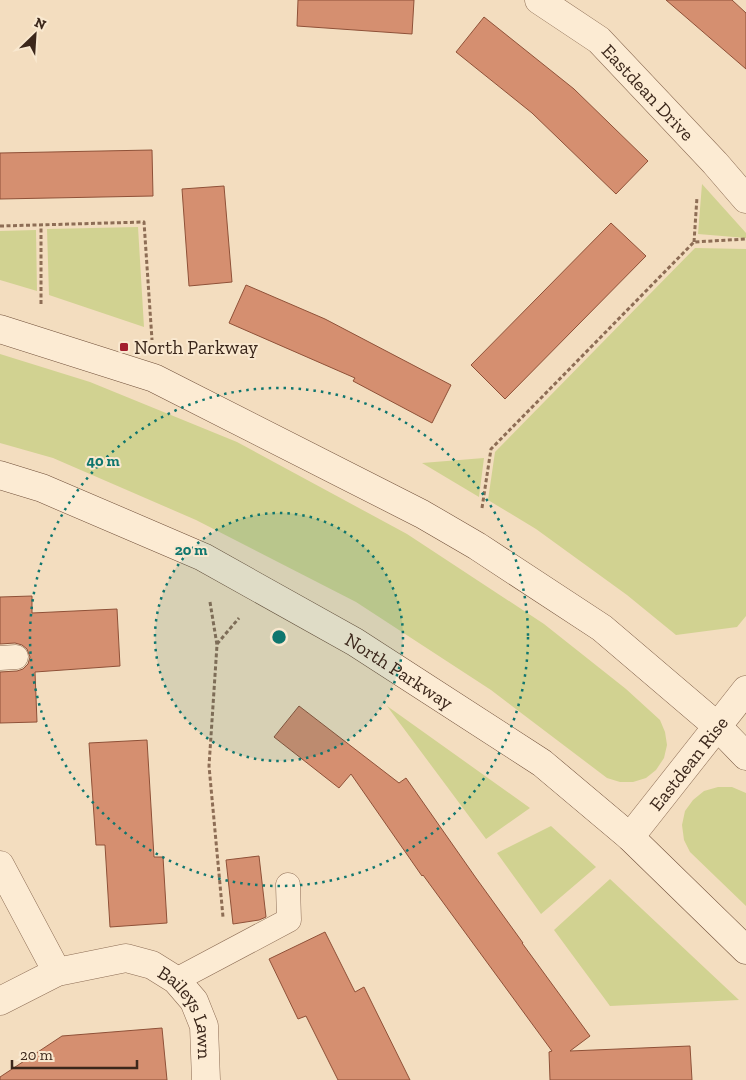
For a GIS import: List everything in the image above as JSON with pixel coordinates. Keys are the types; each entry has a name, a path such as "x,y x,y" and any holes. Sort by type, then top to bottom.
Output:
{"street":[{"name":"Eastdean Drive","path":"539,0 599,40 715,163 746,199"},
{"path":"0,329 154,378 422,514 477,546 602,628 717,726 746,756"},
{"name":"North Parkway","path":"0,475 42,488 203,556 355,642 542,763 630,837 746,950"},
{"name":"Eastdean Rise","path":"630,837 746,690"},
{"path":"0,865 58,972"},
{"name":"Baileys Lawn","path":"0,1001 58,972 126,958 152,965 176,980 194,1001 204,1026 206,1080"}],"lane":[{"path":"176,980 289,920 288,885"}],"path":[{"path":"0,226 144,222 154,378"},
{"path":"41,342 42,225"},
{"path":"477,546 491,450 694,242 746,239"},
{"path":"203,556 217,645 209,766 226,952"}],"green space":[{"path":"702,184 746,233 746,238 698,234"},
{"path":"138,227 144,327 49,295 47,229"},
{"path":"36,230 37,291 0,280 0,231"},
{"path":"695,248 746,249 746,616 737,627 676,635 627,595 536,529 488,500 495,452"},
{"path":"0,354 90,382 237,442 407,534 544,624 626,689 660,720 665,732 667,745 664,758 656,770 646,778 633,782 620,782 607,778 491,690 356,602 196,520 53,458 0,443"},
{"path":"484,458 479,497 422,463"},
{"path":"387,706 530,808 486,839"},
{"path":"718,787 732,787 746,793 746,906 690,852 684,840 682,825 685,811 693,800 704,791"},
{"path":"551,826 596,867 541,914 497,853"},
{"path":"610,879 739,1000 610,1006 554,930"}],"building":[{"path":"298,0 414,0 412,34 297,26"},
{"path":"666,0 732,0 746,13 746,69"},
{"path":"484,17 574,89 648,161 616,194 532,113 456,52"},
{"path":"152,150 153,196 0,199 0,153"},
{"path":"224,186 232,282 189,286 182,189"},
{"path":"611,223 646,256 505,399 471,365"},
{"path":"246,285 325,319 451,385 432,423 353,381 355,378 229,323"},
{"path":"32,596 32,613 117,609 120,666 35,672 37,722 0,723 0,672 23,669 28,664 30,657 27,649 22,645 15,643 0,644 0,597"},
{"path":"299,706 399,783 406,778 590,1036 570,1051 690,1046 692,1080 550,1080 549,1052 552,1051 422,876 351,774 339,788 274,737"},
{"path":"147,740 154,857 163,857 167,923 110,927 105,845 96,845 89,743"},
{"path":"259,856 266,917 233,924 226,860"},
{"path":"325,932 355,992 364,987 410,1080 338,1080 306,1016 298,1019 269,959"},
{"path":"162,1028 167,1080 0,1080 0,1077 62,1036"}],"place":[{"name":"North Parkway","path":"124,347"}]}
